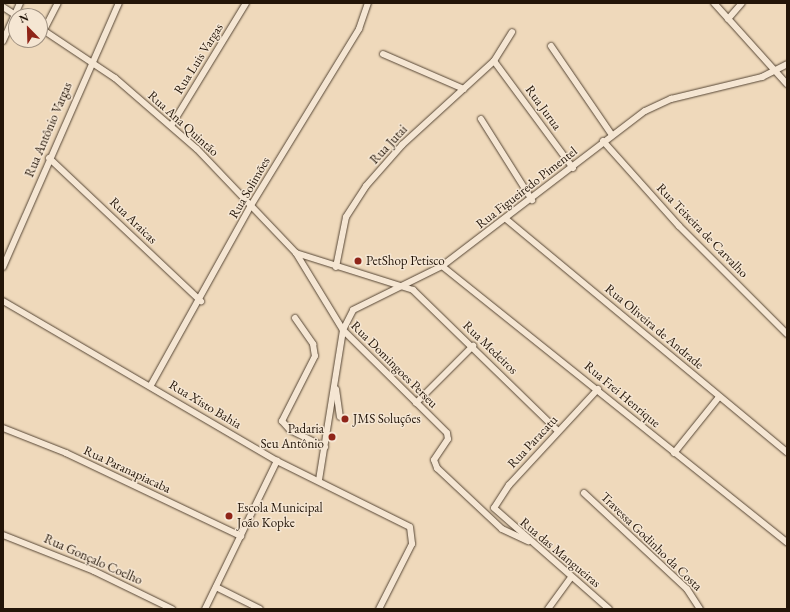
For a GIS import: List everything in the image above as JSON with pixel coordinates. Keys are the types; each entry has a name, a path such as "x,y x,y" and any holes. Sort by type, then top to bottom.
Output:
{"street":[{"path":"48,20 58,3"},
{"name":"Rua Antônio Vargas","path":"3,268 91,60 119,3"},
{"name":"Rua Luis Vargas","path":"171,126 246,3"},
{"name":"Rua Solimões","path":"151,385 200,301 250,208 359,29 368,3"},
{"path":"714,3 787,84"},
{"path":"728,19 742,3"},
{"path":"3,41 8,31"},
{"name":"Rua Jutai","path":"336,267 346,217 366,186 402,145 494,61 512,32"},
{"name":"Rua Ana Quintão","path":"48,34 91,60 171,126 296,254"},
{"path":"550,46 612,135"},
{"path":"383,54 464,89"},
{"name":"Rua Jurua","path":"494,61 573,168"},
{"name":"Rua Figueiredo Pimentel","path":"319,480 343,330 346,318 360,304 404,284 419,280 442,266 532,200 573,168 603,141 658,104 775,71 787,64"},
{"path":"481,119 532,200"},
{"name":"Rua Teixeira de Carvalho","path":"603,141 679,226 787,334"},
{"name":"Rua Araicas","path":"49,158 200,301"},
{"name":"Rua Oliveira de Andrade","path":"506,219 787,452"},
{"path":"296,254 336,267 404,284"},
{"name":"Rua Domingoes Perseu","path":"296,254 343,330 442,428 448,439 436,455 437,468 502,529 528,541"},
{"name":"Rua Frei Henrique","path":"442,266 598,389 674,453 787,542"},
{"name":"Rua Medeiros","path":"404,284 473,346 558,431"},
{"name":"Rua Xisto Bahia","path":"3,301 151,385 277,461 400,519 410,527 413,538 379,609"},
{"path":"295,318 313,344 316,356 282,421 285,427 324,447"},
{"path":"416,403 473,346"},
{"name":"Rua Figueiredo Pimentel","path":"335,381 340,417"},
{"name":"Rua Paracatu","path":"497,514 494,508 496,501 558,431 598,389"},
{"path":"674,453 719,397"},
{"name":"Rua Paranapiacaba","path":"3,428 79,459 241,536"},
{"path":"205,609 277,461"},
{"name":"Travessa Godinho da Costa","path":"584,493 687,589 700,609"},
{"name":"Rua das Mangueiras","path":"497,514 608,609"},
{"name":"Rua Gonçalo Coelho","path":"3,535 94,571 172,609"},
{"path":"548,609 571,577"},
{"path":"216,587 260,609"}],"place":[{"name":"PetShop Petisco","path":"358,261"},
{"name":"JMS Soluções","path":"345,419"},
{"name":"Padaria Seu Antônio","path":"332,437"},
{"name":"Escola Municipal João Kopke","path":"229,516"}]}
